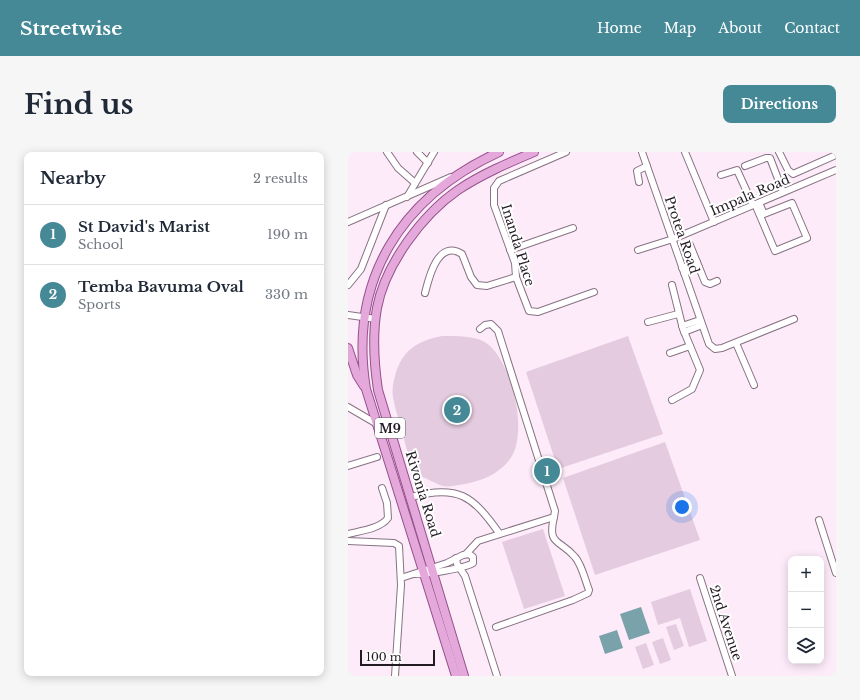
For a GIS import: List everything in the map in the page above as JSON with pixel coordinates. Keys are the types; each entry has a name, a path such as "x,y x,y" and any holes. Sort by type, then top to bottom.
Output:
{"main road":[{"name":"Rivonia Road","path":"456,676 366,389 363,362 364,317 371,286 389,246 419,206 456,175 498,152"},
{"name":"Rivonia Road","path":"464,676 378,390 374,356 376,319 385,283 407,242 421,224 440,204 457,191 498,167 534,152"},
{"path":"348,348 357,375 366,389"},
{"path":"374,356 372,377 381,419 377,424"}],"street":[{"path":"387,152 398,168 415,183"},
{"path":"417,152 428,163"},
{"path":"407,197 434,152"},
{"name":"Protea Road","path":"642,152 707,341 711,347 718,349 736,343"},
{"path":"685,152 714,222"},
{"path":"779,152 790,173 796,173 836,155"},
{"name":"Inanda Place","path":"563,153 503,178 496,183 493,193 494,205 516,268 516,278 529,311 538,312 594,292"},
{"path":"745,166 766,158 770,158 783,192"},
{"path":"814,164 820,177"},
{"path":"639,182 637,171 647,166"},
{"path":"721,175 737,170 750,198 764,214 792,204 807,238 776,251 755,204"},
{"name":"Impala Road","path":"638,250 672,239 836,170"},
{"path":"348,222 456,175"},
{"path":"348,285 361,269 386,205"},
{"path":"510,250 572,228"},
{"path":"690,245 706,283 717,281"},
{"path":"425,293 434,265 443,253 448,251 454,251 462,254 471,277 478,285 487,286 516,278"},
{"path":"683,270 698,264"},
{"path":"672,285 678,314 699,367 699,374 692,389 672,400"},
{"path":"648,322 678,314"},
{"path":"348,315 376,319"},
{"path":"754,385 736,343 794,319"},
{"path":"685,329 701,322"},
{"path":"480,329 489,324 494,326 498,331 554,507 554,517 551,530 553,538 576,559 589,590 588,593 573,600 496,627"},
{"path":"670,353 690,346"},
{"path":"348,407 377,424"},
{"path":"348,466 377,457"},
{"path":"348,534 366,530 386,522 388,518 387,503 382,488"},
{"path":"411,497 439,492 452,493 466,497 479,507 500,533"},
{"path":"433,570 466,554 478,541 554,517"},
{"path":"819,520 836,573"},
{"path":"348,541 397,544 400,550 401,578 395,676"},
{"path":"401,578 433,570 469,566 473,563 473,557 466,554"},
{"path":"456,558 459,568 465,576 497,676"},
{"name":"2nd Avenue","path":"700,578 732,676"}],"shaded area":[{"path":"442,336 460,336 479,339 489,345 505,368 511,383 518,417 518,433 515,447 510,459 505,465 493,474 480,480 466,484 448,486 441,486 422,477 413,466 395,407 393,394 395,376 406,353 418,344"},
{"path":"628,336 663,434 558,469 526,372"},
{"path":"665,442 700,540 595,575 563,478"},
{"path":"543,529 565,596 524,609 502,542"},
{"path":"690,589 707,641 689,647 680,618 658,625 651,602"},
{"path":"676,624 684,646 674,650 666,627"},
{"path":"663,638 671,660 660,664 652,642"},
{"path":"646,643 654,665 643,669 635,647"}],"water":[{"path":"641,607 650,633 629,640 620,614"},
{"path":"617,630 623,648 605,654 599,636"}],"place":[{"name":"Temba Bavuma Oval","path":"457,410"},
{"name":"St David's Marist","path":"547,471"}]}
